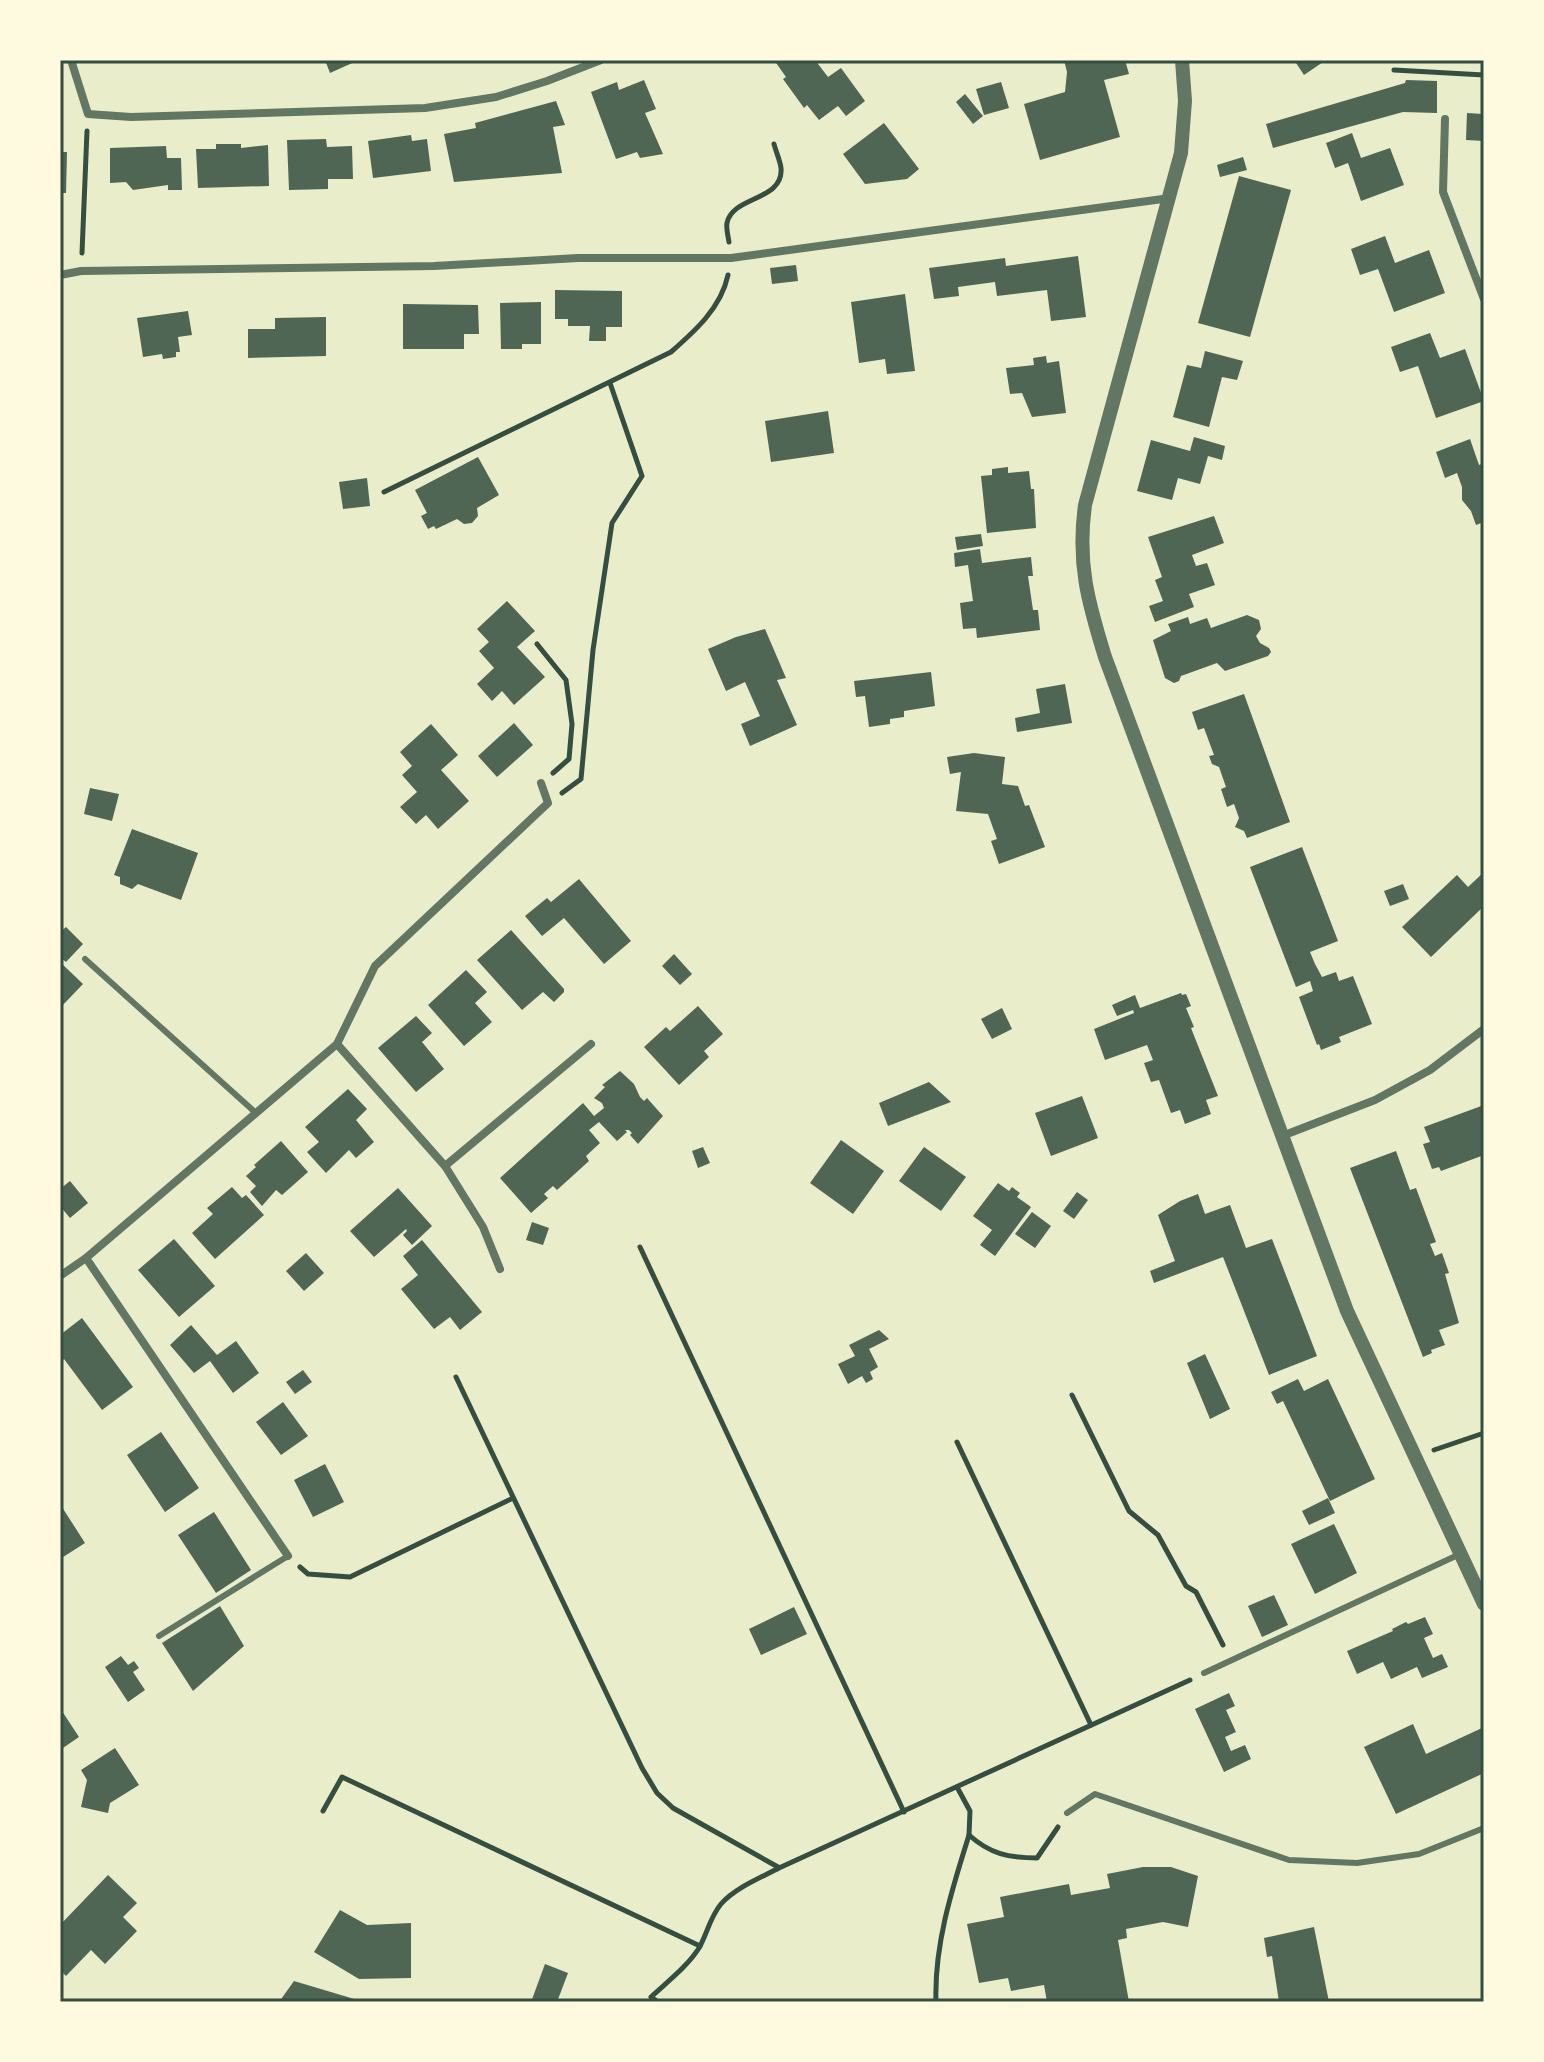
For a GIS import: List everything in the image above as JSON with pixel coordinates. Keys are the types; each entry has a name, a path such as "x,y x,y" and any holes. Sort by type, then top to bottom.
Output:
{"street":[{"path":"71,60 88,114 131,117 425,108 496,97 601,60"},
{"path":"1182,60 1185,125 1170,198 1085,505 1081,538 1084,584 1110,671 1347,1311 1484,1604"},
{"path":"1445,119 1443,192 1484,299"},
{"path":"60,275 81,271 434,266 578,258 731,258 1170,198"},
{"path":"1473,270 1484,266"},
{"path":"60,1276 86,1258 337,1044 375,966 548,803 541,783"},
{"path":"1282,1136 1375,1100 1430,1070 1484,1029"},
{"path":"337,1044 445,1166 483,1227 500,1269"},
{"path":"445,1166 591,1044"},
{"path":"86,1258 288,1556"}],"lane":[{"path":"85,959 256,1113"},
{"path":"1204,1673 1460,1554"},
{"path":"159,1636 288,1556"},
{"path":"1067,1813 1095,1794 1289,1860 1357,1863 1419,1854 1484,1828"}],"path":[{"path":"1394,70 1484,75"},
{"path":"81,271 88,114"},
{"path":"384,492 671,352 703,325 726,284 731,258 726,224 732,210 778,184 782,170 774,144"},
{"path":"581,779 593,650 612,523 642,476 610,383"},
{"path":"537,644 566,680 572,724 569,759 541,783"},
{"path":"640,1247 904,1812"},
{"path":"456,1377 642,1768 657,1793 673,1808 779,1868"},
{"path":"1072,1395 1129,1511 1158,1535 1186,1586 1196,1592 1231,1660"},
{"path":"1414,1456 1484,1433"},
{"path":"957,1442 1091,1725"},
{"path":"288,1556 308,1574 350,1577 513,1498"},
{"path":"658,2002 651,1997 691,1959 723,1902 779,1868 1204,1673"},
{"path":"323,1811 342,1777 700,1946"},
{"path":"936,2002 939,1942 969,1835 970,1811 957,1787"},
{"path":"969,1835 992,1852 1013,1858 1037,1858 1067,1813"}],"building":[{"path":"325,60 359,60 330,73"},
{"path":"774,60 815,60 828,77 841,68 865,101 846,116 838,106 819,120 807,105 804,108 783,79 786,77"},
{"path":"1064,60 1125,60 1129,74 1104,80 1120,137 1040,160 1024,104 1065,92 1067,72"},
{"path":"1294,60 1326,60 1304,75"},
{"path":"644,80 656,109 645,113 663,154 640,158 637,152 616,159 591,92 617,82 619,90"},
{"path":"1406,80 1437,81 1437,113 1403,112 1273,148 1266,124 1405,83"},
{"path":"1001,82 1009,108 984,115 976,89"},
{"path":"965,94 983,116 973,124 956,102"},
{"path":"556,101 565,125 553,127 562,173 454,182 444,134 476,128 475,123"},
{"path":"1467,113 1484,114 1484,141 1466,140"},
{"path":"884,123 919,169 907,179 865,184 843,154"},
{"path":"1352,133 1361,158 1390,148 1404,185 1361,201 1348,163 1335,168 1326,143"},
{"path":"411,135 412,141 427,139 431,171 373,178 368,141"},
{"path":"326,139 327,147 352,146 353,179 328,179 328,189 289,190 287,140"},
{"path":"216,144 241,144 241,148 268,145 269,186 198,188 196,149 216,149"},
{"path":"166,146 167,158 181,158 182,190 168,190 168,185 133,190 126,182 110,183 110,148"},
{"path":"60,152 67,152 66,193 60,193"},
{"path":"1243,157 1247,170 1220,177 1217,165"},
{"path":"1239,176 1291,190 1250,337 1198,323"},
{"path":"1385,236 1395,263 1429,250 1445,293 1394,312 1378,269 1360,275 1351,249"},
{"path":"1078,256 1086,317 1051,321 1047,290 997,296 995,282 958,287 959,296 934,299 929,268 1005,258 1006,266"},
{"path":"796,265 798,281 772,284 770,268"},
{"path":"555,290 622,291 622,327 606,327 606,341 589,341 590,326 568,326 568,319 555,319"},
{"path":"905,294 915,371 887,374 885,359 859,363 851,302"},
{"path":"541,302 541,344 522,344 522,349 501,349 500,303"},
{"path":"403,304 478,305 479,334 464,334 464,349 403,349"},
{"path":"188,311 192,335 178,337 180,352 176,352 176,357 163,359 162,354 143,357 137,318"},
{"path":"326,317 326,356 248,358 248,329 275,329 275,318"},
{"path":"1430,333 1440,358 1465,349 1484,401 1436,418 1418,366 1400,372 1391,347"},
{"path":"1205,351 1243,361 1237,380 1222,377 1209,427 1173,417 1187,365 1201,368"},
{"path":"1046,356 1047,363 1059,361 1066,413 1032,417 1022,393 1010,394 1006,368 1034,365 1033,358"},
{"path":"828,411 834,453 771,462 765,421"},
{"path":"1194,437 1225,446 1222,460 1208,456 1200,484 1178,478 1172,500 1137,491 1151,440 1190,451"},
{"path":"1470,439 1479,465 1484,463 1484,522 1476,525 1471,511 1462,500 1457,473 1445,478 1436,452"},
{"path":"478,457 499,495 477,508 478,516 472,523 464,524 457,519 436,529 434,526 428,529 421,516 427,513 415,490"},
{"path":"1008,467 1008,473 1029,471 1031,489 1034,489 1036,528 987,533 981,476 992,475 992,469"},
{"path":"367,478 370,506 343,509 339,482"},
{"path":"1214,516 1224,543 1192,555 1196,566 1207,563 1215,585 1189,594 1194,607 1155,622 1149,606 1163,601 1155,580 1162,577 1148,537"},
{"path":"981,534 983,546 957,550 955,537"},
{"path":"980,549 982,563 1031,557 1033,576 1028,576 1033,610 1038,610 1040,630 977,638 976,628 963,629 960,603 973,601 968,565 955,567 954,553"},
{"path":"507,601 535,631 517,647 545,677 514,705 502,691 492,701 477,684 494,668 479,651 489,642 477,629"},
{"path":"1247,615 1259,620 1261,629 1256,636 1260,643 1269,648 1271,652 1268,656 1225,671 1217,663 1181,676 1174,683 1165,678 1153,640 1171,631 1168,624 1188,617 1190,624 1207,618 1211,628"},
{"path":"765,629 786,678 777,680 797,725 750,746 741,724 760,716 745,682 726,691 708,649"},
{"path":"931,672 935,706 904,711 904,717 890,719 890,724 869,727 865,696 856,697 854,681"},
{"path":"1065,684 1072,723 1017,732 1015,718 1040,713 1036,689"},
{"path":"1244,694 1290,822 1247,838 1244,831 1235,827 1239,818 1234,804 1227,807 1221,789 1226,787 1219,767 1212,764 1209,756 1214,755 1204,728 1198,730 1192,712"},
{"path":"514,723 533,745 497,777 478,756"},
{"path":"431,724 458,755 441,770 469,801 438,829 426,815 416,824 400,807 417,792 402,775 412,766 400,752"},
{"path":"974,753 1005,757 1002,784 1018,786 1045,847 999,864 991,841 997,839 988,814 956,811 961,772 950,774 947,757"},
{"path":"90,788 119,794 112,821 84,814"},
{"path":"132,829 198,853 181,900 138,884 132,889 120,884 120,877 114,875"},
{"path":"1302,847 1338,941 1310,952 1322,977 1336,972 1339,981 1353,976 1372,1024 1339,1037 1341,1042 1321,1050 1299,997 1313,991 1310,981 1296,987 1250,867"},
{"path":"1484,872 1484,906 1431,957 1402,927 1457,875 1468,887"},
{"path":"579,879 631,941 604,964 564,918 542,936 525,916 547,898 551,902"},
{"path":"1403,884 1409,899 1390,906 1384,891"},
{"path":"66,927 83,944 66,962 60,957 60,932"},
{"path":"511,930 564,989 554,1002 543,992 522,1010 477,960"},
{"path":"674,954 692,974 680,985 662,966"},
{"path":"60,962 83,984 60,1008"},
{"path":"466,970 487,992 475,1003 492,1022 464,1046 428,1005"},
{"path":"1181,993 1186,994 1191,1006 1186,1008 1194,1027 1191,1028 1218,1096 1206,1100 1211,1114 1185,1124 1180,1110 1171,1113 1159,1080 1151,1082 1144,1063 1153,1060 1147,1045 1105,1060 1094,1029 1134,1013 1133,1010 1117,1016 1112,1005 1135,995 1140,1008"},
{"path":"698,1006 723,1034 704,1051 709,1057 679,1085 644,1047 666,1027 670,1031"},
{"path":"1002,1008 1012,1029 992,1039 981,1019"},
{"path":"416,1016 432,1033 422,1042 444,1069 416,1092 378,1048"},
{"path":"620,1071 634,1084 640,1097 644,1101 647,1098 663,1116 638,1144 629,1130 625,1130 627,1132 617,1141 599,1122 589,1130 600,1143 586,1156 589,1161 557,1190 553,1186 544,1194 548,1198 531,1213 500,1178 583,1103 594,1116 604,1108 594,1098 605,1087 602,1085"},
{"path":"929,1082 951,1102 888,1126 879,1103"},
{"path":"348,1089 367,1109 356,1120 374,1142 356,1158 349,1150 326,1173 307,1152 319,1142 305,1127"},
{"path":"1082,1096 1098,1138 1051,1156 1035,1113"},
{"path":"1484,1105 1484,1155 1441,1171 1439,1167 1432,1169 1423,1144 1430,1142 1424,1127"},
{"path":"841,1140 884,1171 853,1214 810,1183"},
{"path":"281,1141 308,1172 282,1195 276,1190 262,1206 250,1192 256,1186 246,1176"},
{"path":"703,1147 710,1163 698,1168 692,1151"},
{"path":"924,1147 966,1177 941,1211 899,1181"},
{"path":"1396,1151 1410,1190 1416,1188 1436,1242 1430,1244 1435,1256 1442,1253 1459,1323 1439,1330 1445,1345 1423,1357 1350,1168"},
{"path":"70,1181 88,1203 70,1218 60,1206 60,1189"},
{"path":"998,1183 1009,1191 1012,1187 1020,1193 1017,1197 1031,1207 995,1256 980,1245 992,1230 973,1216"},
{"path":"232,1187 242,1198 246,1195 264,1215 215,1259 192,1233 213,1214 207,1208"},
{"path":"398,1188 432,1226 412,1245 403,1235 406,1229 374,1257 350,1231"},
{"path":"1077,1192 1088,1200 1074,1219 1063,1211"},
{"path":"1198,1194 1205,1214 1230,1205 1246,1248 1272,1239 1317,1356 1269,1375 1223,1257 1154,1283 1150,1271 1175,1261 1158,1215"},
{"path":"1032,1212 1051,1226 1035,1248 1015,1234"},
{"path":"532,1222 549,1228 543,1245 526,1240"},
{"path":"174,1239 215,1286 179,1317 138,1270"},
{"path":"422,1240 482,1312 460,1330 450,1317 434,1329 401,1289 418,1275 403,1256"},
{"path":"306,1253 324,1273 304,1291 286,1271"},
{"path":"82,1318 133,1387 102,1410 64,1359 60,1363 60,1335"},
{"path":"191,1325 217,1355 236,1341 259,1373 233,1393 210,1361 194,1373 170,1345"},
{"path":"879,1330 889,1339 869,1349 878,1367 870,1372 873,1379 866,1383 862,1376 848,1384 838,1364 855,1356 849,1345"},
{"path":"1205,1354 1230,1409 1210,1419 1187,1363"},
{"path":"303,1370 312,1382 295,1394 286,1382"},
{"path":"1298,1379 1304,1391 1328,1379 1375,1479 1330,1501 1283,1401 1277,1404 1271,1392"},
{"path":"283,1402 308,1436 281,1455 256,1422"},
{"path":"161,1432 199,1488 165,1512 127,1455"},
{"path":"325,1464 344,1502 313,1517 294,1480"},
{"path":"1328,1498 1335,1513 1309,1525 1302,1511"},
{"path":"60,1504 85,1543 60,1559"},
{"path":"214,1512 251,1570 216,1593 178,1535"},
{"path":"1334,1524 1357,1573 1315,1594 1291,1544"},
{"path":"1274,1595 1288,1625 1262,1637 1248,1606"},
{"path":"220,1606 244,1646 193,1691 162,1643"},
{"path":"794,1607 807,1634 761,1655 749,1629"},
{"path":"1425,1617 1433,1634 1424,1638 1433,1658 1442,1654 1448,1667 1422,1678 1417,1667 1391,1679 1383,1662 1357,1674 1347,1651 1406,1622 1408,1624"},
{"path":"121,1656 128,1665 134,1661 139,1668 133,1672 145,1690 128,1702 105,1667"},
{"path":"1229,1693 1235,1706 1226,1710 1236,1732 1225,1737 1231,1751 1245,1745 1251,1759 1224,1772 1195,1709"},
{"path":"60,1708 79,1737 60,1750"},
{"path":"1413,1724 1426,1754 1482,1728 1484,1773 1396,1814 1364,1747"},
{"path":"115,1748 139,1785 110,1803 108,1813 81,1807 87,1780 81,1770"},
{"path":"1143,1867 1171,1867 1198,1876 1188,1927 1163,1922 1126,1929 1127,1938 1118,1940 1129,2002 1047,2002 1044,1985 1011,1991 1008,1978 979,1983 967,1924 1004,1917 1000,1897 1069,1884 1071,1895 1110,1888 1107,1874"},
{"path":"108,1875 137,1903 123,1917 137,1931 105,1964 91,1950 66,1976 60,1970 60,1925"},
{"path":"340,1910 367,1925 411,1923 411,1978 359,1979 314,1952"},
{"path":"1314,1927 1329,2002 1279,2002 1272,1956 1267,1957 1264,1938"},
{"path":"545,1964 568,1973 557,2002 531,2002"},
{"path":"294,1981 361,2001 361,2002 279,2002"}]}
